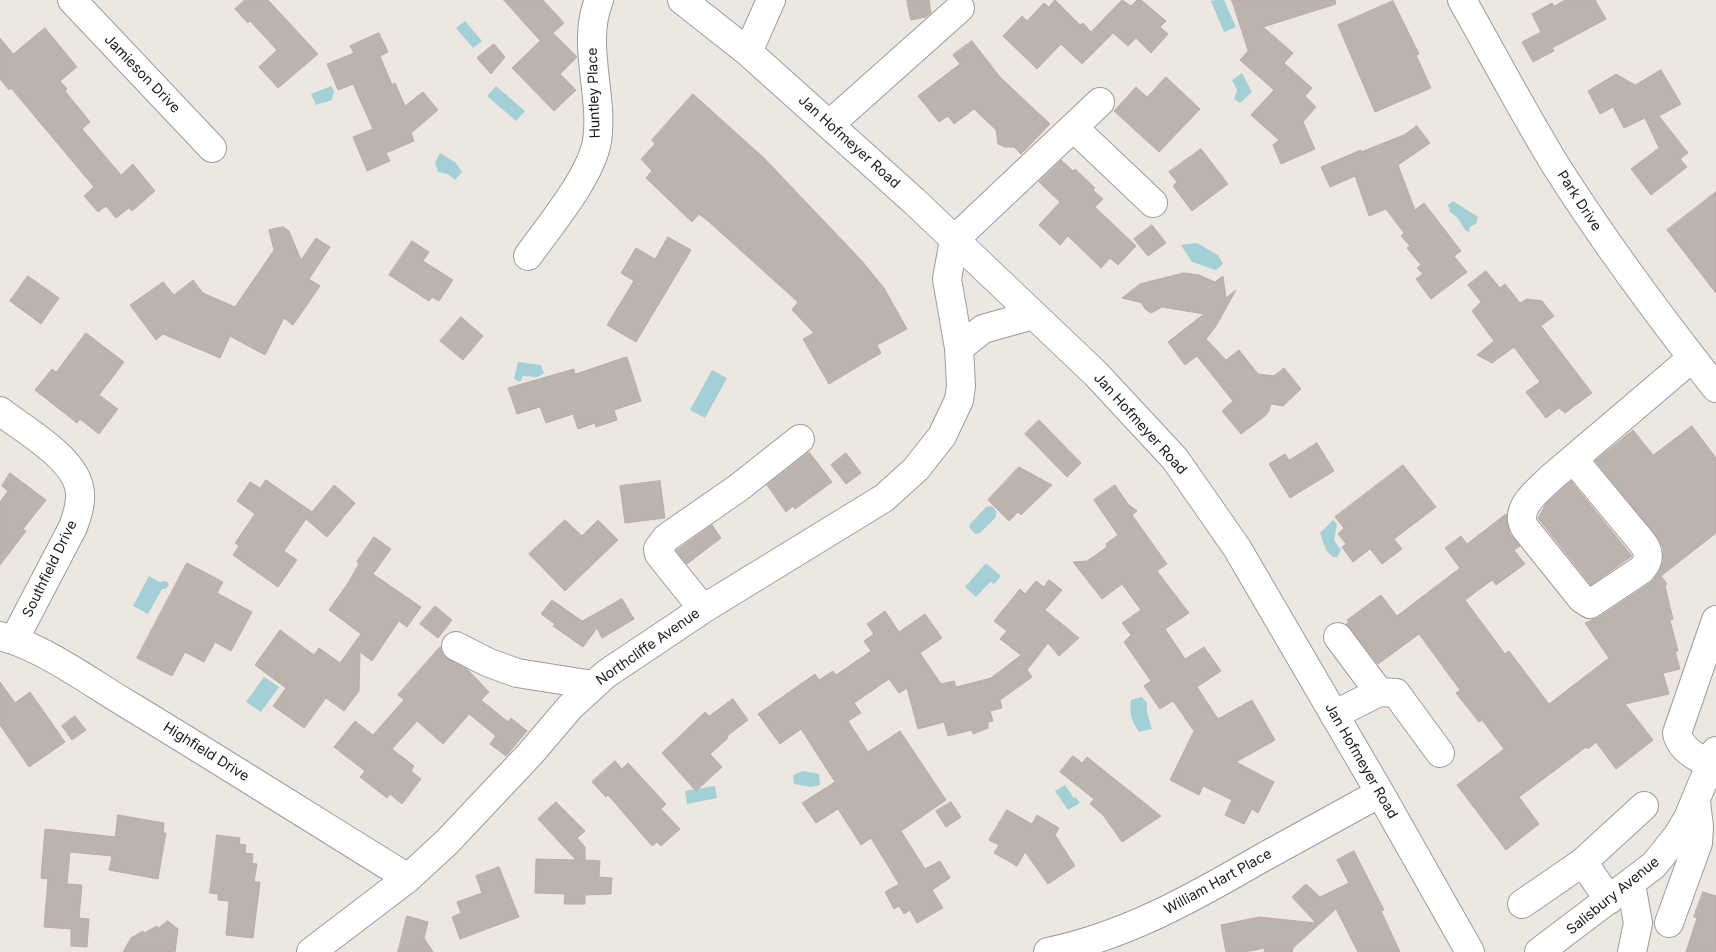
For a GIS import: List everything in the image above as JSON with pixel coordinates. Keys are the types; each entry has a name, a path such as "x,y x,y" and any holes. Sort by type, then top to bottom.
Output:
{"street":[{"name":"Jamieson Drive","path":"72,0 212,148"},
{"name":"Huntley Place","path":"528,256 585,172 594,150 598,130 593,26 599,0"},
{"name":"Jan Hofmeyer Road","path":"682,0 748,52 830,124 1096,374 1175,460 1237,548 1470,952"},
{"path":"748,52 771,0"},
{"name":"Park Drive","path":"1462,0 1556,165 1650,304 1716,388"},
{"path":"830,124 960,8"},
{"path":"954,240 1100,102"},
{"path":"1074,128 1153,203"},
{"name":"Northcliffe Avenue","path":"310,952 408,878 471,818 593,685 627,658 702,609 884,498 916,470 942,436 955,412 961,386 959,348 947,279 954,240"},
{"path":"959,348 983,329 1033,315"},
{"path":"1574,460 1642,542 1648,554 1646,564 1641,570 1590,604 1585,602 1525,528 1521,518 1524,508 1552,477 1692,358"},
{"name":"Southfield Drive","path":"0,411 54,451 72,471 80,493 79,510 73,527 7,638"},
{"path":"702,609 659,554 659,547 666,538 681,526 738,488 800,439"},
{"path":"1715,760 1686,749 1678,739 1677,733 1716,620"},
{"path":"1338,637 1379,692"},
{"name":"Highfield Drive","path":"7,638 36,650 184,738 408,878"},
{"path":"456,646 517,673 593,685"},
{"path":"1334,714 1379,692 1392,692 1401,698 1440,753"},
{"name":"Salisbury Avenue","path":"1540,952 1631,884 1654,865 1668,850 1688,818 1715,760"},
{"name":"William Hart Place","path":"1048,952 1070,948 1146,920 1189,900 1380,793"},
{"path":"1669,923 1698,843 1699,828 1696,800"},
{"path":"1522,904 1584,862 1644,806"},
{"path":"1584,862 1609,900"},
{"path":"1631,884 1638,923 1632,952"}],"water":[{"path":"1224,0 1236,27 1224,32 1211,1"},
{"path":"465,21 482,41 473,48 456,28"},
{"path":"1242,73 1252,92 1240,103 1234,99 1237,90 1232,80"},
{"path":"331,86 334,91 332,100 316,105 311,94"},
{"path":"496,86 525,111 516,121 487,96"},
{"path":"440,153 455,162 462,172 455,180 448,174 438,172 435,163"},
{"path":"1453,201 1478,217 1476,224 1470,227 1469,232 1465,230 1458,218 1450,212 1448,205"},
{"path":"1197,243 1218,255 1223,264 1216,270 1192,262 1181,245"},
{"path":"518,362 541,365 544,373 538,377 523,376 520,382 514,379"},
{"path":"712,370 727,378 705,418 690,410"},
{"path":"992,506 996,511 996,517 980,533 975,534 969,527 970,524 986,507"},
{"path":"1333,520 1337,524 1334,540 1341,550 1337,557 1333,557 1326,550 1320,533"},
{"path":"986,563 1001,576 994,584 990,582 976,597 965,587"},
{"path":"149,576 159,582 166,581 169,584 166,589 162,589 148,614 133,606"},
{"path":"264,677 279,687 261,712 246,702"},
{"path":"1142,697 1147,703 1147,712 1152,729 1139,732 1132,717 1130,705 1131,700"},
{"path":"803,771 819,774 820,785 811,787 794,784 793,775"},
{"path":"1065,785 1080,803 1068,810 1055,791"},
{"path":"715,786 717,798 687,804 685,791"}],"building":[{"path":"245,0 268,0 318,54 278,88 259,67 277,50 250,21 248,23 235,9"},
{"path":"504,0 543,0 564,23 553,33 577,57 560,74 576,90 554,111 512,68 540,41"},
{"path":"907,0 929,0 931,13 926,17 911,20"},
{"path":"1055,0 1080,25 1083,23 1091,32 1122,0 1131,6 1137,0 1141,0 1166,21 1160,27 1168,34 1151,53 1136,38 1128,46 1113,33 1082,64 1061,44 1037,69 1003,36 1022,16 1027,21 1044,3 1049,7"},
{"path":"1232,0 1335,0 1336,4 1263,27 1293,53 1284,63 1312,88 1305,96 1316,107 1303,122 1315,149 1281,164 1273,145 1279,140 1251,115 1274,90 1240,60 1248,51"},
{"path":"1565,0 1595,0 1606,19 1552,48 1554,51 1533,62 1522,42 1541,32 1532,14 1552,3 1554,6"},
{"path":"1393,1 1419,54 1416,55 1431,88 1375,112 1338,25"},
{"path":"45,28 77,67 60,81 67,89 65,91 90,122 82,129 121,175 133,164 155,191 132,211 129,208 116,218 106,206 98,212 84,196 94,187 11,88 9,90 0,79 0,38 13,54"},
{"path":"379,33 388,52 380,56 392,85 395,83 405,106 423,92 438,110 411,133 414,141 386,153 390,161 367,171 353,137 373,129 353,84 338,90 327,64 354,53 350,46"},
{"path":"972,41 1000,77 1050,124 1021,154 1014,147 1005,147 998,144 996,130 974,109 954,124 948,116 939,122 918,96 960,64 953,55"},
{"path":"494,44 505,57 491,74 477,58"},
{"path":"1661,70 1681,104 1659,116 1688,153 1680,159 1687,167 1651,195 1631,169 1659,148 1645,118 1624,128 1613,107 1600,114 1588,91 1616,74 1635,85"},
{"path":"1166,77 1200,109 1159,152 1114,111 1136,87 1147,97"},
{"path":"693,94 764,158 862,261 884,288 907,329 877,345 881,353 829,384 803,339 814,333 792,310 798,302 708,221 699,214 692,222 646,178 652,171 641,159 655,144 652,140"},
{"path":"1417,126 1430,143 1398,165 1415,210 1424,203 1461,251 1454,256 1467,272 1431,299 1416,279 1423,274 1417,268 1421,265 1407,248 1410,246 1401,236 1404,233 1386,209 1369,216 1355,176 1330,187 1321,167 1404,135"},
{"path":"1201,149 1228,184 1192,211 1173,186 1177,182 1169,172"},
{"path":"1061,160 1073,171 1075,169 1095,188 1093,190 1103,199 1095,207 1136,246 1118,265 1110,258 1101,268 1068,236 1060,245 1039,225 1060,202 1039,182"},
{"path":"1716,192 1716,293 1667,230"},
{"path":"1152,225 1166,243 1148,256 1134,239"},
{"path":"283,227 289,231 301,260 316,238 330,247 309,279 320,286 293,325 284,318 265,355 230,336 220,358 163,334 156,340 130,305 163,282 174,295 193,280 203,293 235,307 274,250 269,230"},
{"path":"668,237 691,250 636,342 607,325 634,281 621,273 636,248 655,259"},
{"path":"412,241 429,252 423,261 453,280 439,301 432,297 429,301 389,275"},
{"path":"1486,271 1500,288 1505,284 1520,303 1527,299 1542,301 1554,316 1541,326 1592,393 1565,413 1559,408 1546,418 1526,392 1540,382 1514,347 1492,363 1477,355 1494,341 1472,311 1481,302 1468,285"},
{"path":"1184,273 1199,275 1215,282 1223,276 1226,298 1236,290 1216,326 1206,339 1226,360 1239,350 1258,374 1274,376 1284,368 1301,389 1283,406 1271,404 1265,416 1241,434 1222,411 1233,401 1197,356 1185,365 1168,342 1204,314 1162,307 1151,313 1145,309 1142,303 1122,298 1140,284"},
{"path":"28,276 59,298 41,324 10,301"},
{"path":"461,317 483,336 463,360 440,341"},
{"path":"86,333 124,362 99,395 118,409 99,434 80,419 77,423 35,390 52,369 56,372"},
{"path":"627,357 641,401 614,410 617,420 596,427 595,423 578,429 573,414 546,423 540,407 517,414 508,388 574,369 575,374"},
{"path":"1039,420 1081,463 1067,477 1025,434"},
{"path":"1692,426 1716,458 1716,533 1661,576 1667,584 1665,586 1673,619 1670,620 1678,651 1675,651 1680,669 1663,673 1669,694 1625,704 1653,740 1616,769 1596,742 1588,749 1586,747 1519,797 1539,824 1506,850 1457,785 1504,749 1482,720 1479,722 1456,693 1460,690 1419,634 1378,664 1346,624 1349,622 1347,620 1381,595 1397,616 1460,568 1445,548 1461,536 1467,544 1506,514 1510,534 1520,546 1514,550 1525,564 1496,585 1492,580 1465,600 1505,654 1509,651 1549,704 1609,658 1585,623 1599,617 1650,583 1657,575 1663,562 1663,548 1657,537 1595,461 1633,430 1653,455"},
{"path":"1317,443 1334,471 1290,498 1269,464 1285,454 1289,460"},
{"path":"809,452 832,482 795,509 793,506 786,512 767,485"},
{"path":"846,453 861,473 846,484 831,465"},
{"path":"1403,465 1436,507 1394,539 1402,549 1382,564 1370,549 1353,562 1342,547 1346,544 1338,534 1344,528 1335,517"},
{"path":"1019,467 1052,485 1021,515 1018,512 1009,521 988,500"},
{"path":"10,473 46,500 23,529 26,531 0,565 0,502 8,491 2,486"},
{"path":"266,480 312,512 334,485 355,503 327,537 306,519 284,551 297,560 278,587 233,555 239,546 235,543 255,514 237,501 250,482 260,488"},
{"path":"660,481 665,518 625,523 620,486"},
{"path":"1571,481 1632,556 1591,585 1538,518 1546,504"},
{"path":"1115,485 1128,504 1137,511 1132,515 1167,564 1157,571 1189,613 1165,629 1185,659 1204,647 1221,671 1197,687 1218,719 1252,700 1275,740 1236,762 1274,782 1258,813 1252,809 1244,824 1225,815 1232,800 1203,786 1199,795 1170,780 1194,731 1173,701 1160,709 1144,686 1151,681 1124,642 1131,635 1122,623 1141,610 1122,584 1102,599 1073,562 1087,561 1107,547 1106,544 1118,535 1094,500"},
{"path":"565,520 582,536 598,520 618,540 565,591 529,554"},
{"path":"712,525 721,538 687,564 676,551"},
{"path":"374,537 391,549 373,574 421,607 407,627 399,621 372,661 360,652 359,691 344,711 326,698 304,728 273,706 286,688 255,665 280,630 314,655 319,648 340,663 361,634 329,610 348,583 359,564 357,562"},
{"path":"187,563 223,582 217,593 252,612 231,651 215,642 204,662 185,652 172,676 137,658"},
{"path":"1049,580 1062,590 1045,610 1079,638 1059,656 1048,643 1027,670 1032,677 1000,700 1002,708 990,711 993,721 988,722 988,728 973,734 972,730 948,736 944,722 918,729 907,688 899,693 889,679 854,703 861,713 848,721 868,752 900,731 946,800 901,831 925,869 940,861 950,878 932,890 943,908 917,923 910,910 904,914 899,906 894,909 885,892 899,884 871,838 861,845 838,809 816,823 802,803 835,782 801,729 780,744 758,714 815,674 819,680 833,671 836,675 871,651 864,641 874,634 867,624 885,611 899,632 925,614 942,638 920,653 941,684 954,681 956,687 991,678 1021,655 1000,639 1007,631 994,621 1020,589 1025,594 1036,581 1044,587"},
{"path":"622,599 634,619 602,638 597,628 583,647 553,626 555,624 541,614 552,600 582,621"},
{"path":"435,606 452,620 438,638 420,624"},
{"path":"440,647 443,655 467,669 489,692 481,700 508,722 511,718 527,731 506,756 490,744 496,736 469,714 443,744 417,721 392,749 414,766 411,771 421,779 402,804 390,794 387,798 360,777 365,771 334,747 355,721 373,735 404,700 398,695"},
{"path":"0,682 15,703 30,692 65,742 29,767 0,725"},
{"path":"733,699 748,720 727,736 728,738 710,754 722,767 696,791 662,753 705,712 709,716"},
{"path":"75,716 86,730 72,740 62,726"},
{"path":"1073,756 1082,763 1087,757 1161,816 1122,842 1103,815 1090,804 1094,799 1060,772"},
{"path":"615,761 622,769 628,763 666,804 661,809 680,829 661,846 657,842 652,846 608,795 606,797 592,782"},
{"path":"556,802 585,831 577,838 585,847 585,860 600,861 599,877 612,878 611,894 585,895 585,904 564,904 565,894 535,893 536,859 576,860 538,819"},
{"path":"951,802 961,817 946,827 936,811"},
{"path":"1007,810 1032,824 1037,815 1059,828 1055,835 1075,866 1048,884 1025,852 1017,866 994,853 999,845 989,840"},
{"path":"118,815 164,823 163,833 166,833 158,879 109,870 112,856 70,852 67,884 82,885 79,918 89,919 87,947 71,946 71,929 44,927 48,879 41,878 45,829 115,837"},
{"path":"217,835 240,838 239,844 246,845 245,853 253,854 252,863 257,864 254,882 260,882 253,938 226,935 229,901 218,900 218,894 210,893"},
{"path":"1354,851 1384,910 1381,911 1400,952 1358,952 1336,909 1293,948 1292,952 1264,952 1265,948 1244,952 1226,952 1221,925 1259,917 1316,923 1292,897 1306,884 1320,897 1349,883 1337,860"},
{"path":"499,867 519,917 460,939 452,917 461,913 457,902 482,893 476,876"},
{"path":"1703,892 1716,896 1716,952 1686,952 1697,918 1694,917"},
{"path":"407,916 428,922 424,938 433,952 398,952"},
{"path":"168,921 178,929 175,952 123,952 131,938 143,931 144,933 157,926 158,928"}]}
